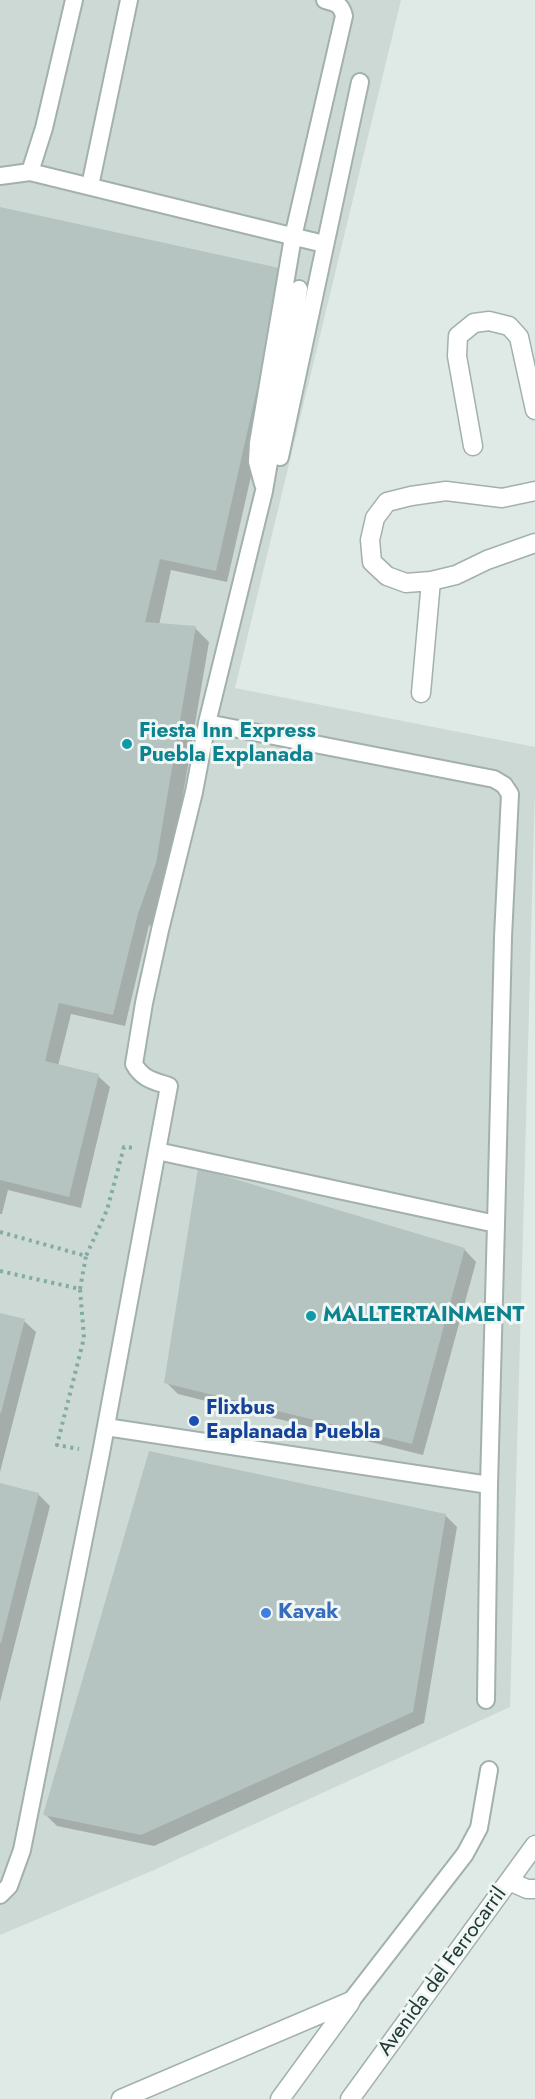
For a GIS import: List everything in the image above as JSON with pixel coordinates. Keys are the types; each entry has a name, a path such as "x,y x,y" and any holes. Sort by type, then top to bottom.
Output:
{"street":[{"path":"473,446 457,356 458,336 474,323 489,321 509,326 519,338 535,410"},
{"path":"535,491 502,498 446,491 387,502 375,518 370,540 372,562 387,576 405,583 431,581 456,575 487,560 535,543"},
{"path":"421,693 431,581"},
{"name":"Avenida del Ferrocarril","path":"350,2099 535,1845"},
{"path":"509,1881 527,1889 535,1889"},
{"path":"121,2099 351,2001"},
{"path":"280,2099 351,2001"}],"lane":[{"path":"30,172 44,128 75,0"},
{"path":"90,186 129,0"},
{"path":"264,490 257,462 258,443 293,237 344,16 337,3 325,0"},
{"path":"264,490 276,468 283,448 324,244 360,82"},
{"path":"0,176 30,172 324,244"},
{"path":"0,1894 9,1886 22,1850 101,1453 169,1086 146,1079 138,1072 134,1064 144,1003 157,940 194,792 207,723 264,490 299,289"},
{"path":"207,723 494,779 504,785 510,794 503,937 486,1700"},
{"path":"157,1151 496,1224"},
{"path":"106,1427 489,1485"},
{"path":"351,2001 465,1854 478,1828 489,1770"}],"path":[{"path":"101,1453 57,1445 84,1338 80,1289 86,1256 107,1210 124,1147 157,1151"},
{"path":"0,1232 86,1256"},
{"path":"0,1271 80,1289"}],"shaded area":[{"path":"0,0 401,0 235,688 535,747 535,789 510,1707 154,1870 0,1935"}],"building":[{"path":"0,207 284,269 216,571 160,559 145,622 196,626 156,863 138,914 113,1015 59,1003 45,1061 99,1074 69,1197 0,1180"},
{"name":"MALLTERTAINMENT","path":"198,1168 465,1248 412,1444 164,1383"},
{"path":"0,1313 25,1319 1,1413 0,1413"},
{"name":"Kavak","path":"149,1451 446,1514 413,1712 141,1835 43,1815"},
{"path":"0,1483 39,1493 1,1643 0,1643"}],"place":[{"name":"Fiesta Inn Express Puebla Explanada","path":"127,744"},
{"name":"MALLTERTAINMENT","path":"311,1316"},
{"name":"Flixbus Eaplanada Puebla","path":"194,1421"},
{"name":"Kavak","path":"266,1613"}]}
